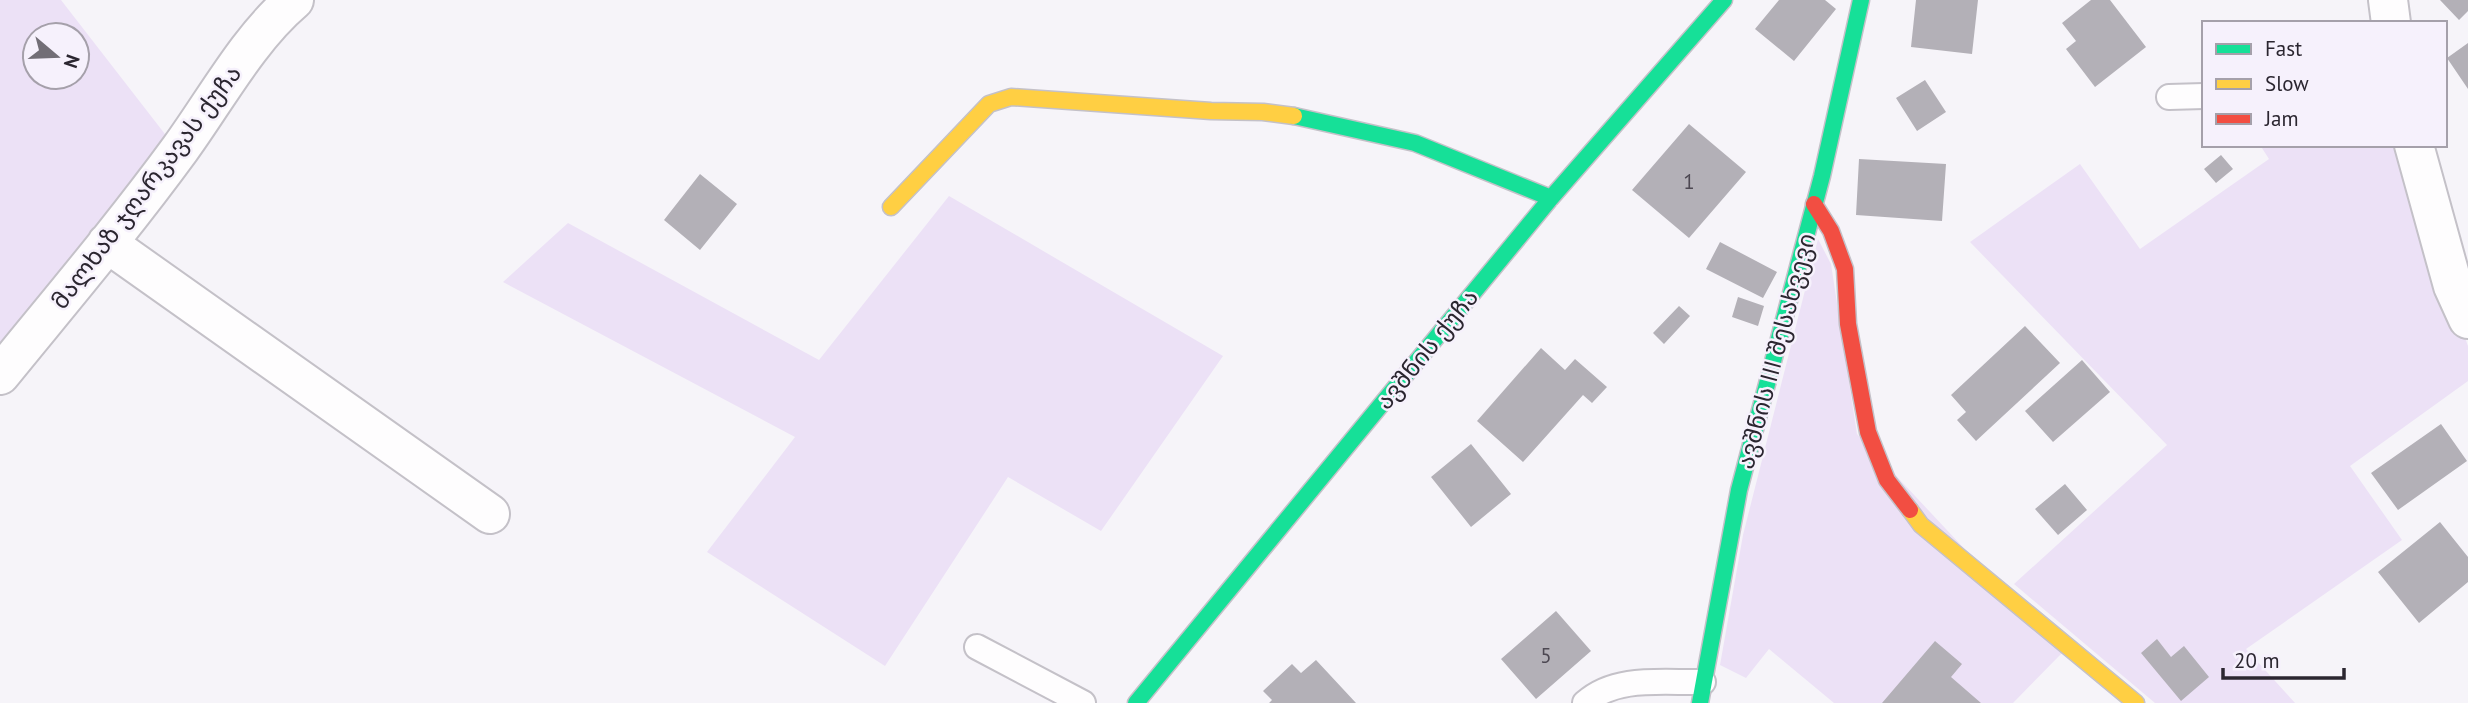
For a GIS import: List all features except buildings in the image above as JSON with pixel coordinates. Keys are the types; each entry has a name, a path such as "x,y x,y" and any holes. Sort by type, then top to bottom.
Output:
{"street":[{"name":"ავშნის ქუჩა","path":"1136,703 1551,198 1724,0"},
{"name":"ავშნის III შესახვევი","path":"1702,693 1740,490 1814,204 1861,0"},
{"path":"2388,0 2391,21"},
{"name":"მალხაზ ჯღარკავას ქუჩა","path":"0,375 180,149 235,69 286,3"},
{"path":"891,207 989,104 1011,97 1263,112 1314,120 1415,143 1551,198"},
{"path":"2415,147 2453,286 2468,319"},
{"path":"1814,204 1832,231 1846,269 1848,324 1868,432 1887,480 1921,525 2136,703"},
{"path":"107,243 491,514"}],"lane":[{"path":"2169,97 2202,96"},
{"path":"977,647 1083,703"},
{"path":"1585,703 1611,686 1636,683 1702,693"}],"shaded area":[{"path":"0,0 61,0 77,21 21,21 21,91 91,91 91,39 168,138 0,349"},
{"path":"2261,147 2405,147 2427,232 2468,346 2468,381 2350,466 2402,540 2246,649 2295,703 2155,703 2014,584 2167,445 1970,242 2080,164 2140,249 2269,159"},
{"path":"949,196 1223,356 1101,531 1008,477 885,666 707,552 795,437 503,282 568,223 819,360"},
{"path":"1818,239 1831,264 1857,434 2062,653 2013,703 1834,703 1769,649 1746,678 1720,665 1743,535"}],"traffic: fast":[{"path":"1136,703 1551,198 1724,0"},
{"path":"1700,703 1739,490 1822,176 1861,0"},
{"path":"1294,116 1415,143 1551,198"}],"traffic: slow":[{"path":"891,207 989,104 1011,97 1294,116"},
{"path":"1910,510 1921,525 2136,703"}],"traffic: jam":[{"path":"1814,204 1831,231 1845,269 1848,324 1868,432 1887,480 1910,510"}]}
